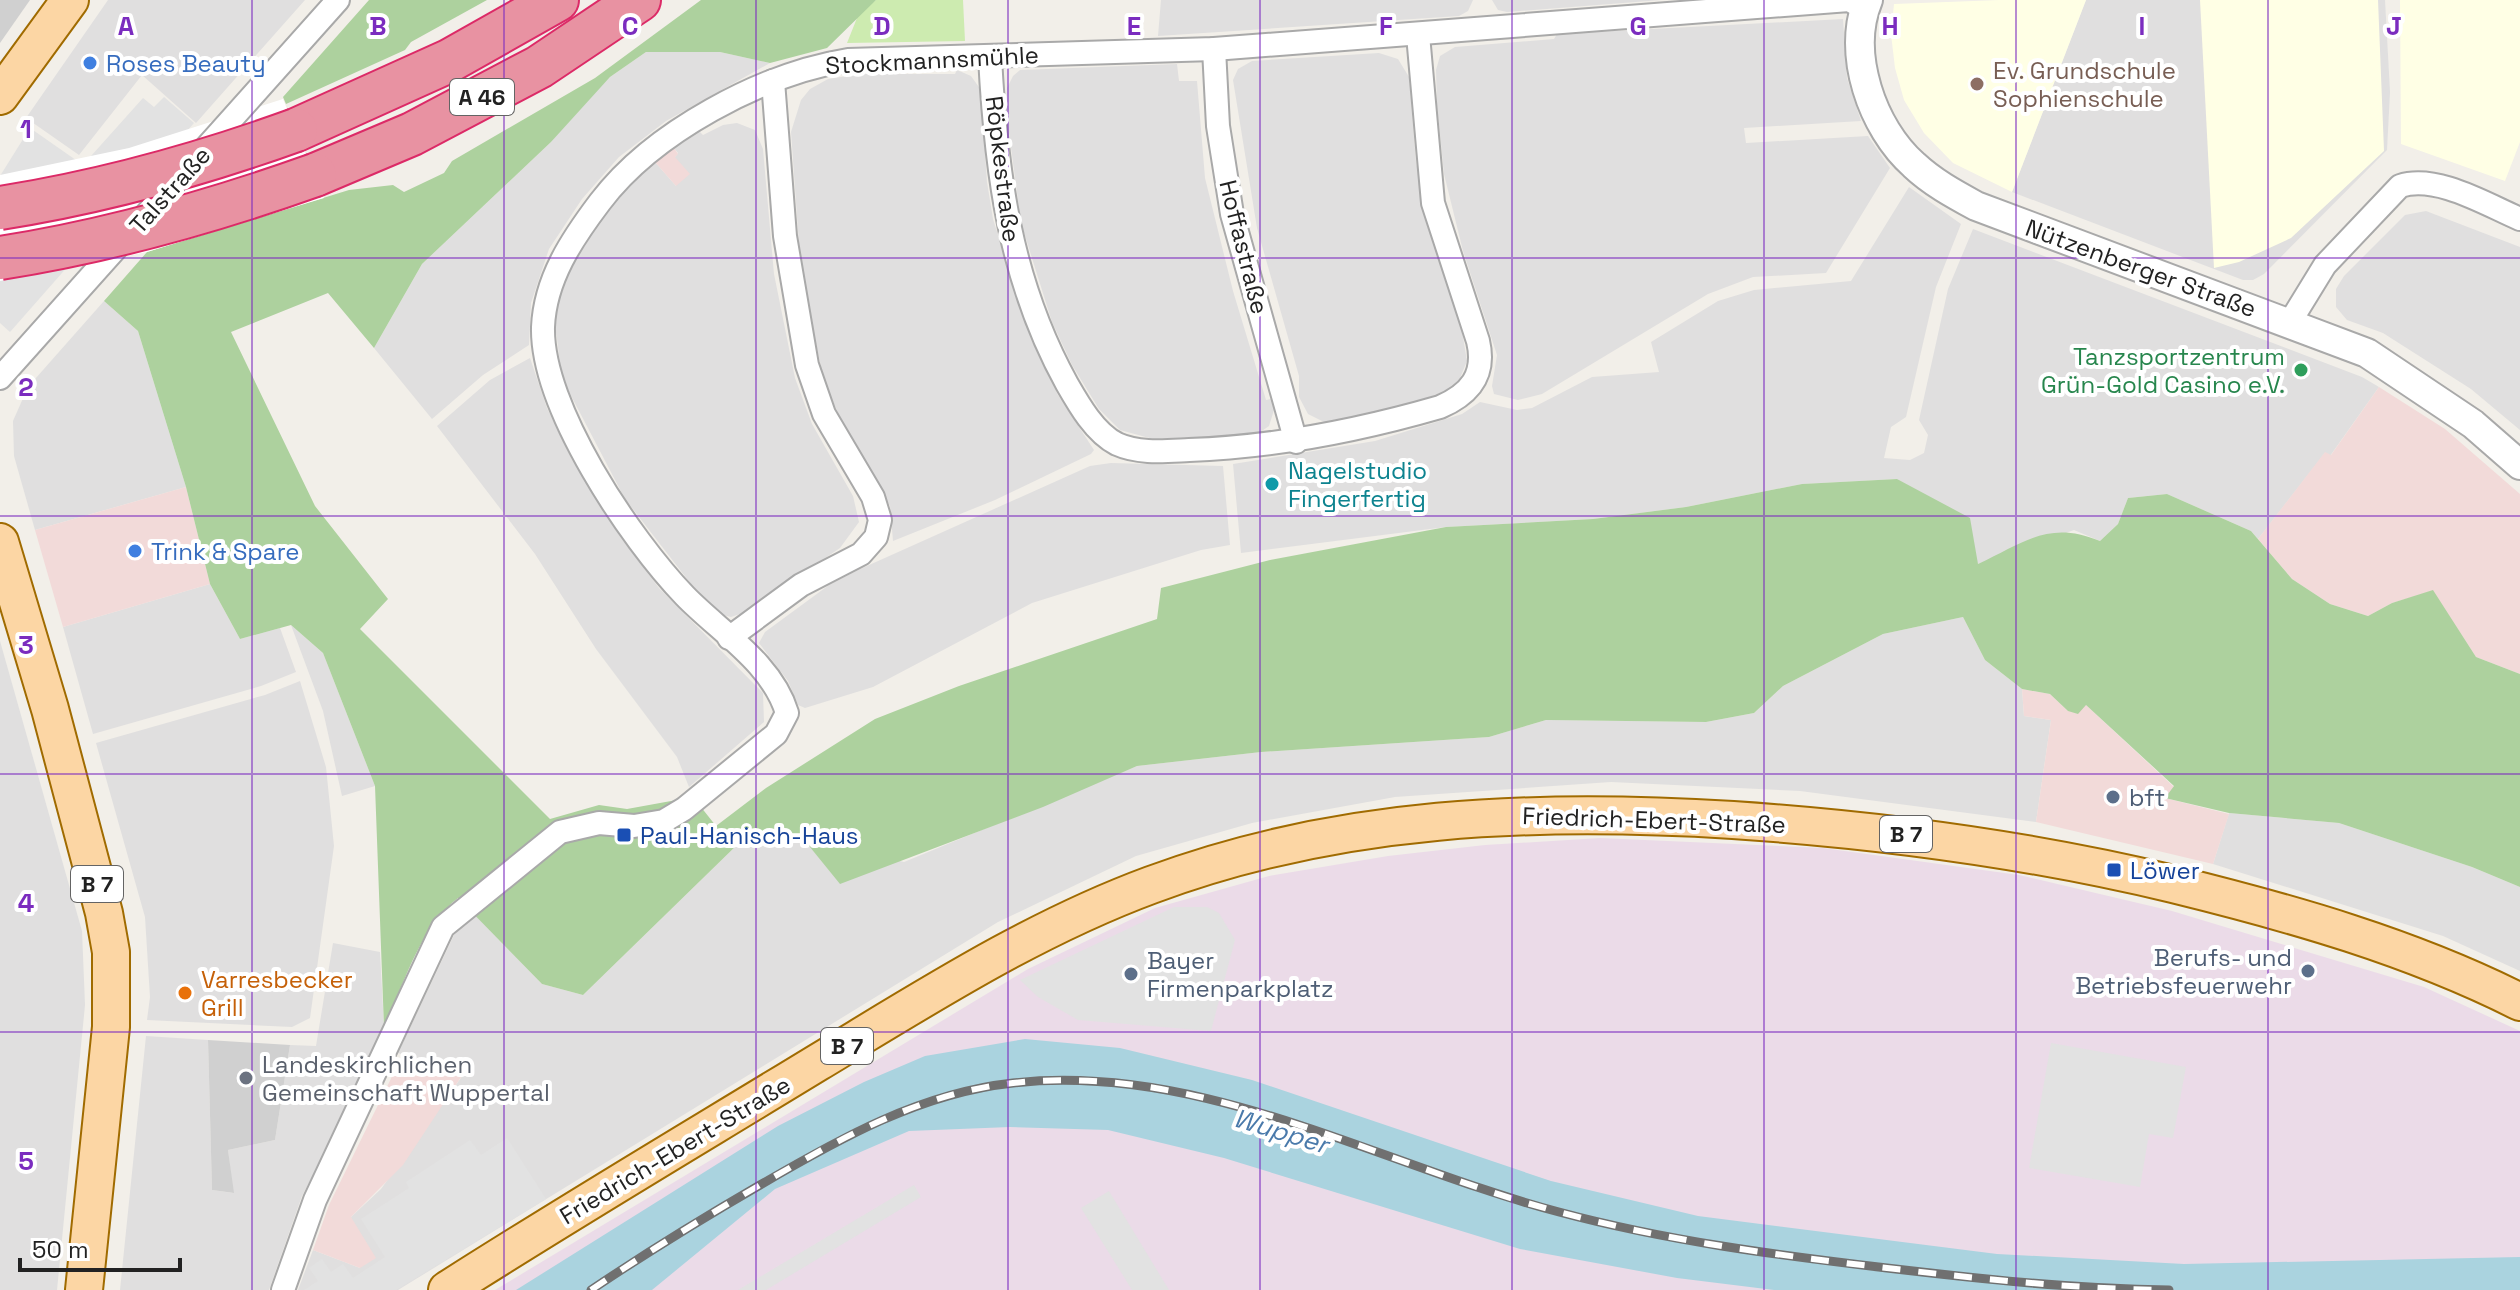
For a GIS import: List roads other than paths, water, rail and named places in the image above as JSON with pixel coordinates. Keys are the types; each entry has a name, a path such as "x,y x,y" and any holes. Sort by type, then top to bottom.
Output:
{"highway":[{"path":"449,61 489,25 531,0"},
{"name":"A 46","path":"0,208 127,184 214,160 296,130 449,61 557,0"},
{"name":"A 46","path":"0,258 148,228 219,209 315,175 412,134 539,67 639,0"}],"main road":[{"path":"0,96 70,0"},
{"name":"B 7","path":"0,542 10,612 101,898 111,952 111,1027 84,1290"},
{"name":"Friedrich-Ebert-Straße","path":"447,1290 985,962 1080,915 1149,886 1270,849 1354,831 1520,814 1603,814 1794,824 1986,845 2114,870 2273,908 2396,950 2520,1002"}],"street":[{"name":"Talstraße","path":"0,378 338,0"},
{"name":"Stockmannsmühle","path":"283,1290 315,1200 443,927 560,832 599,823 634,826 664,821 707,793 776,734 787,713 781,692 762,668 683,593 630,528 603,485 562,407 548,373 543,326 548,297 562,256 606,194 638,161 678,132 773,81 811,66 848,60 1214,49 1849,0 1866,4"},
{"name":"Nützenberger Straße","path":"1866,4 1861,59 1874,105 1884,128 1911,164 1945,189 1976,206 2114,260 2346,343 2391,366 2473,424 2520,465"},
{"path":"1296,442 1440,407 1460,398 1479,373 1482,360 1478,341 1433,203 1418,35"},
{"name":"Hoffastraße","path":"1214,49 1218,126 1232,214 1296,442"},
{"name":"Röpkestraße","path":"990,57 1000,191 1012,249 1050,352 1079,404 1115,443 1136,450 1174,451 1296,442"},
{"path":"729,638 801,585 861,554 876,537 880,520 873,497 824,414 807,365 785,236 773,81"},
{"path":"2290,322 2301,298 2325,265 2400,186 2416,184 2439,188 2520,219"}],"water":[{"name":"Wupper","path":"1025,1039 1120,1048 1252,1080 1551,1181 1698,1216 1997,1254 2184,1264 2520,1257 2520,1290 1774,1290 1677,1278 1520,1249 1224,1158 1108,1130 1010,1127 909,1131 775,1189 652,1290 516,1290 778,1126 864,1082 925,1056"}],"railway":[{"path":"591,1290 739,1197 881,1120 979,1088 1013,1083 1083,1081 1153,1088 1222,1102 1559,1212 1681,1239 1804,1258 1957,1276 2063,1286 2169,1290"}],"place":[{"name":"Roses Beauty","path":"90,63"},
{"name":"Ev. Grundschule Sophienschule","path":"1977,84"},
{"name":"Tanzsportzentrum Grün-Gold Casino e.V.","path":"2301,370"},
{"name":"Nagelstudio Fingerfertig","path":"1272,484"},
{"name":"Trink & Spare","path":"135,551"},
{"name":"bft","path":"2113,797"},
{"name":"Paul-Hanisch-Haus","path":"624,835"},
{"name":"Löwer","path":"2114,870"},
{"name":"Berufs- und Betriebsfeuerwehr","path":"2308,971"},
{"name":"Bayer Firmenparkplatz","path":"1131,974"},
{"name":"Varresbecker Grill","path":"185,993"},
{"name":"Landeskirchlichen Gemeinschaft Wuppertal","path":"246,1078"}]}
